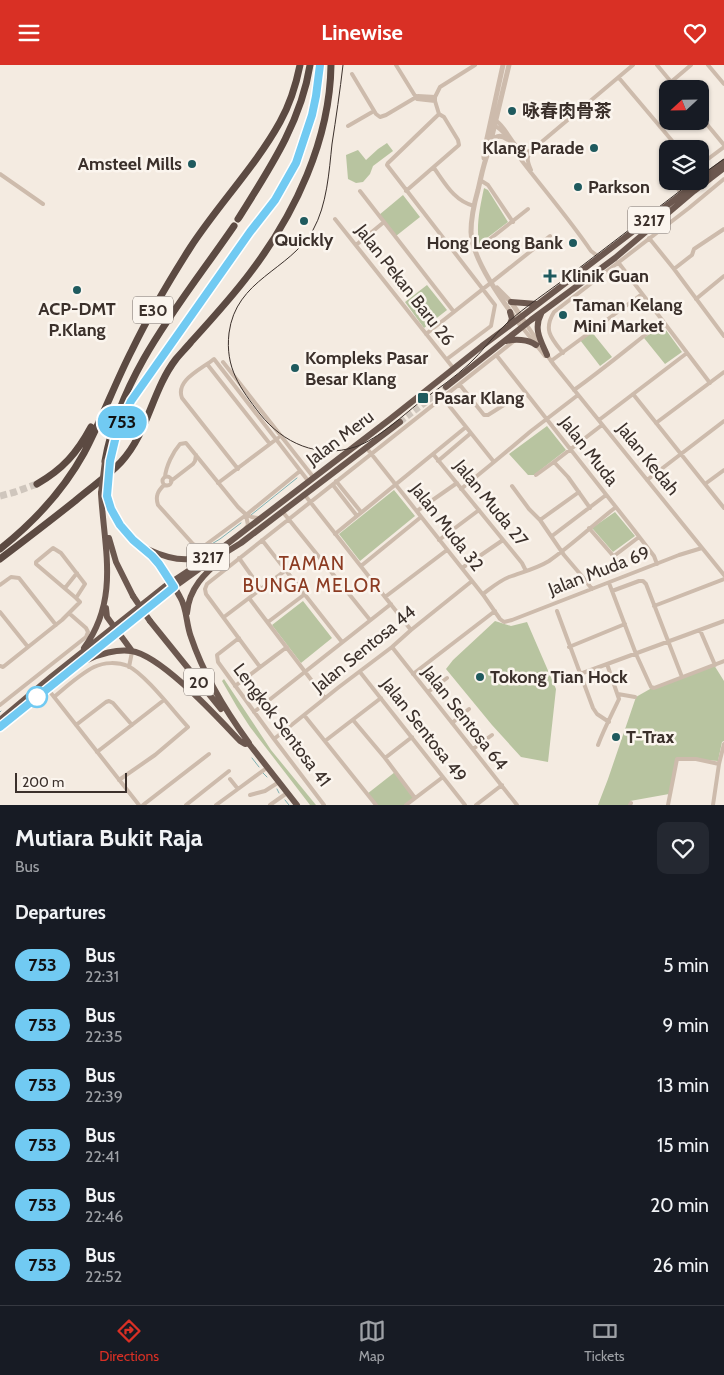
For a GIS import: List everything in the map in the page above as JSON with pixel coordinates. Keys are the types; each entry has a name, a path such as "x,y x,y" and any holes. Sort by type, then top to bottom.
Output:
{"highway":[{"name":"E30","path":"0,549 39,514 58,492 84,452 146,322 190,247 280,122 290,101 300,65"},
{"name":"E30","path":"108,461 109,443 128,389 152,346 236,223 277,157 304,95 310,65"},
{"name":"E30","path":"108,461 131,401 250,232 275,200 296,163 312,115 320,65"},
{"name":"E30","path":"0,559 106,476 122,461 141,430 157,391 176,359 249,275 264,254 294,201 315,157 329,95 331,65"},
{"name":"Jalan Meru","path":"709,173 724,162"},
{"name":"3217","path":"446,387 557,300 616,260 659,220 724,168"},
{"name":"Jalan Meru","path":"0,727 116,629 482,346 688,190"},
{"path":"599,257 603,259 610,256 647,231"},
{"path":"549,358 539,338 538,321 542,311 557,300"},
{"path":"511,302 537,304"},
{"path":"508,327 512,319 510,312"},
{"path":"502,343 516,340 532,342 536,345"},
{"path":"37,484 54,473 77,451 113,389"},
{"name":"Jalan Meru","path":"173,585 241,543 319,483 369,451 400,422"},
{"name":"20","path":"108,461 102,508 111,547 119,569 133,596 150,621 297,805"},
{"path":"105,494 120,525 159,564 182,599 190,636 209,682 249,743"},
{"name":"20","path":"105,494 111,547"},
{"path":"102,508 107,555 107,617 132,651"},
{"path":"139,545 162,555 186,559 198,557 242,532"},
{"path":"186,619 189,601 198,582 204,574 241,543"},
{"path":"76,656 92,637 100,621 106,591"},
{"name":"Jalan Meru","path":"0,720 76,656 116,629"},
{"path":"69,670 106,653 132,651 156,662 178,680 240,741 246,744 249,743"}],"street":[{"path":"396,65 416,98"},
{"path":"406,191 459,145 444,117 439,114 435,99 440,87 474,65"},
{"path":"484,161 488,153 504,65"},
{"path":"508,65 484,152 471,232 484,271 501,301 519,319"},
{"path":"533,174 527,159 532,150 633,65"},
{"path":"657,65 670,80"},
{"path":"672,80 691,65"},
{"path":"708,65 724,84"},
{"path":"352,74 378,116 382,117 418,96 435,99"},
{"path":"619,78 671,140"},
{"path":"348,126 374,111"},
{"path":"439,114 388,163 388,168 495,305 491,326 447,359"},
{"path":"493,122 502,131 523,162 592,251 599,257"},
{"path":"493,122 504,127 519,150 524,152 532,150"},
{"path":"709,127 724,146 709,158"},
{"path":"490,143 499,136 507,139"},
{"path":"434,168 456,197 465,204 474,206"},
{"path":"0,174 43,204"},
{"path":"562,353 548,332 550,319 554,312 616,260 665,227 724,179"},
{"path":"480,180 488,185 513,222"},
{"path":"679,190 682,195"},
{"path":"360,191 454,312"},
{"path":"476,250 528,209"},
{"name":"Jalan Pekan Baru 26","path":"335,219 454,369"},
{"path":"659,220 665,227"},
{"path":"356,245 384,222"},
{"path":"674,269 692,255 694,249 724,229"},
{"path":"426,334 550,237"},
{"path":"649,238 724,336"},
{"path":"616,260 710,383"},
{"path":"696,299 724,276"},
{"path":"491,282 511,302 519,319 549,358"},
{"path":"524,326 545,357 549,358 562,353 642,294"},
{"path":"574,390 604,369 663,321"},
{"path":"720,330 724,326"},
{"path":"260,667 206,594 206,586 334,483 369,451 443,398 516,340"},
{"path":"599,420 687,353"},
{"name":"Jalan Muda","path":"497,356 654,556 658,564"},
{"name":"Jalan Kedah","path":"549,358 724,575"},
{"path":"238,469 180,394 183,383 214,359 300,471 319,483"},
{"path":"223,362 287,444 311,479 313,488"},
{"path":"207,364 270,444"},
{"path":"656,423 724,372"},
{"path":"460,385 484,415 488,415 507,403"},
{"path":"633,394 724,508"},
{"path":"461,489 578,395"},
{"path":"443,398 494,463"},
{"path":"647,480 724,421"},
{"path":"536,475 602,425"},
{"path":"335,534 466,427"},
{"path":"438,461 471,433"},
{"path":"218,483 281,436"},
{"path":"164,485 162,481 166,477 166,472 176,448 180,444 186,443 246,515 252,518 261,518"},
{"name":"Jalan Muda 32","path":"369,451 483,594 501,620 507,621"},
{"name":"Jalan Muda 27","path":"433,454 522,563 526,571"},
{"path":"194,464 196,455"},
{"path":"554,463 568,477 590,508"},
{"path":"204,465 194,464 168,485 164,485 157,495 158,505 197,547 204,546 300,471"},
{"path":"705,484 724,469"},
{"path":"166,477 171,481"},
{"path":"334,483 361,512"},
{"path":"334,483 357,516"},
{"path":"417,511 456,483"},
{"path":"512,486 552,536 561,552 592,589"},
{"path":"540,520 579,492"},
{"path":"304,495 411,630"},
{"path":"552,536 606,495"},
{"path":"483,594 502,580 549,561 616,507"},
{"path":"440,540 478,510"},
{"path":"282,511 370,620"},
{"path":"242,532 248,525 246,515"},
{"path":"361,566 421,517"},
{"path":"589,528 622,566"},
{"path":"614,556 639,537"},
{"path":"262,540 342,642"},
{"path":"462,568 503,540"},
{"path":"0,666 3,667 70,614 80,602 36,564 54,547 86,585 76,597"},
{"name":"Jalan Muda 69","path":"507,621 679,555 702,548"},
{"path":"385,597 447,550"},
{"path":"239,558 261,589"},
{"path":"224,617 286,570"},
{"path":"65,588 77,573"},
{"path":"0,585 10,577 18,577 56,625"},
{"path":"654,606 724,579"},
{"name":"Jalan Sentosa 44","path":"274,739 392,647 472,581"},
{"path":"612,591 639,581 643,581 646,584 682,677"},
{"path":"609,583 624,625 651,687 654,688 724,661"},
{"path":"268,623 304,594"},
{"path":"249,598 325,698"},
{"path":"254,712 391,604"},
{"path":"414,674 495,611"},
{"path":"0,612 28,647"},
{"path":"557,612 595,711 609,722"},
{"path":"8,713 0,704 86,637 87,629 70,614"},
{"path":"580,674 724,621"},
{"path":"569,647 624,625"},
{"path":"700,630 714,665"},
{"name":"Lengkok Sentosa 41","path":"239,638 217,655 218,662 324,805"},
{"path":"235,686 286,647"},
{"name":"Jalan Sentosa 64","path":"392,647 517,805"},
{"path":"129,667 132,651"},
{"path":"54,697 94,667 102,664 120,664 129,667 144,678 188,727 155,755 119,780"},
{"path":"598,745 619,699 607,664"},
{"name":"Jalan Sentosa 49","path":"360,672 466,805"},
{"path":"428,693 447,678"},
{"path":"47,688 139,805"},
{"path":"618,694 635,697"},
{"path":"325,741 380,698"},
{"path":"97,752 164,700"},
{"path":"76,725 109,701 113,703 132,725"},
{"path":"452,723 469,709"},
{"path":"304,715 376,805"},
{"path":"353,720 415,798"},
{"path":"473,749 492,735"},
{"path":"385,758 412,737"},
{"path":"713,805 724,744"},
{"path":"144,805 209,754"},
{"path":"668,805 675,763 678,759 696,759 719,764"},
{"path":"216,805 268,767"},
{"path":"186,805 229,771"},
{"path":"406,805 444,777"},
{"path":"230,779 238,789"},
{"path":"250,795 265,791 278,781"},
{"path":"476,805 502,785"},
{"path":"270,805 287,793"},
{"path":"489,795 493,801"}],"green space":[{"path":"387,143 393,151 373,166 370,174 363,182 356,183 348,179 346,155 358,150 366,160"},
{"path":"484,188 488,190 508,222 479,244 478,223"},
{"path":"403,195 420,217 396,236 379,215"},
{"path":"427,285 447,310 424,328 405,302"},
{"path":"663,326 682,352 665,364 644,338"},
{"path":"591,331 612,357 600,366 580,340"},
{"path":"547,426 566,450 534,475 528,475 509,454"},
{"name":"TAMAN BUNGA MELOR","path":"394,490 415,516 360,561 339,534"},
{"path":"615,512 635,536 613,552 592,528"},
{"path":"303,601 332,638 301,663 272,625"},
{"path":"495,621 511,626 527,622 556,689 548,762 521,757 446,669 453,660"},
{"path":"714,665 724,681 724,741 722,742 718,761 678,758 669,794 630,801 630,805 598,805 636,697 650,689"},
{"path":"224,679 271,750 316,805 310,805 250,727 222,681"},
{"path":"395,772 415,798 406,805 376,805 367,794"}],"waterway":[{"path":"251,515 297,478"},
{"path":"205,548 241,523"},
{"path":"252,758 259,767"},
{"path":"263,773 267,777"},
{"path":"277,789 279,793"},
{"path":"285,800 289,805"}],"tunnel":[{"path":"400,422 446,387"},
{"path":"0,496 37,484"}],"tram line":[{"path":"343,65 327,188 318,220 303,244 252,287 234,315 229,333 229,357 240,386 269,424 279,433 302,446 328,451 341,450 355,447 382,432 464,369 514,317 681,190"},
{"path":"709,170 724,159"}],"bus line":[{"name":"753","path":"0,727 174,587 152,556 124,530 111,509 107,496 110,461 116,436 131,401 142,384 161,360 250,232 275,200 296,163 312,115 320,65"}],"place":[{"name":"咏春肉骨茶","path":"512,111"},
{"name":"Klang Parade","path":"594,148"},
{"name":"Amsteel Mills","path":"192,164"},
{"name":"Parkson","path":"578,187"},
{"name":"Quickly","path":"304,221"},
{"name":"Hong Leong Bank","path":"573,243"},
{"name":"Klinik Guan","path":"550,276"},
{"name":"ACP-DMT P.Klang","path":"77,290"},
{"name":"Taman Kelang Mini Market","path":"563,315"},
{"name":"Kompleks Pasar Besar Klang","path":"295,368"},
{"name":"Pasar Klang","path":"423,398"},
{"name":"Tokong Tian Hock","path":"480,677"},
{"name":"T-Trax","path":"616,737"}],"district":[{"name":"TAMAN BUNGA MELOR","path":"312,574"}]}
